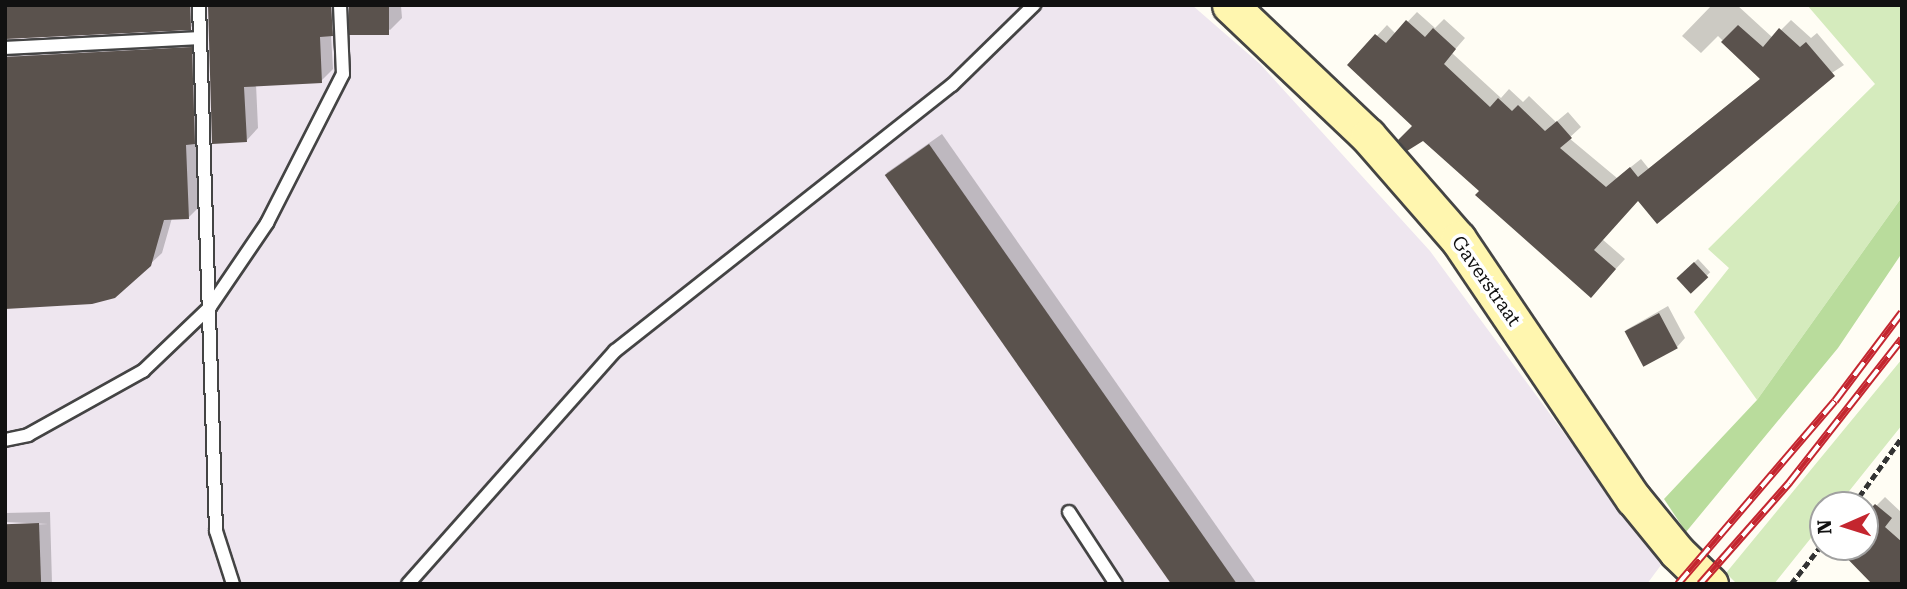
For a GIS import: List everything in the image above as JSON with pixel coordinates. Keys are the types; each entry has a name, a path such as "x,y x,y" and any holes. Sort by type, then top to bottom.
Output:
{"street":[{"name":"Gaverstraat","path":"1230,5 1368,136 1458,239 1633,498 1677,552 1710,584"}],"lane":[{"path":"199,5 211,307 216,531 233,584"},
{"path":"5,440 29,435 143,371 211,307 267,223 343,74 340,5"},
{"path":"408,584 615,351 952,85 1034,5"},
{"path":"5,48 200,38"},
{"path":"1069,512 1116,584"}],"path":[{"path":"1863,491 1902,438"},
{"path":"1791,584 1809,561"}],"shaded area":[{"path":"5,5 1192,5 1260,64 1430,251 1631,524 1664,561 1647,584 5,584"}],"green space":[{"path":"1807,5 1902,5 1902,197 1757,400 1694,312 1729,268 1708,249 1875,84"},
{"path":"1902,197 1902,253 1838,348 1686,532 1664,499 1757,400"},
{"path":"1902,359 1902,425 1849,491 1809,491 1809,540 1774,584 1737,584 1726,573"}],"building":[{"path":"5,5 190,5 191,30 5,39"},
{"path":"208,5 331,5 333,36 320,37 322,83 244,87 247,142 212,144"},
{"path":"349,5 389,5 389,35 349,35"},
{"path":"1406,20 1425,37 1433,28 1456,49 1444,64 1490,107 1498,98 1512,111 1518,105 1545,131 1557,121 1572,138 1560,148 1606,187 1630,167 1638,177 1760,79 1721,42 1738,25 1763,47 1779,28 1800,47 1806,42 1835,76 1657,224 1638,201 1594,250 1616,269 1591,298 1475,195 1479,191 1423,141 1407,151 1398,140 1412,126 1347,65 1375,34 1386,43"},
{"path":"192,47 195,144 186,145 189,219 164,220 151,266 115,298 92,304 5,309 5,57"},
{"path":"929,144 1237,584 1171,584 885,175"},
{"path":"1694,262 1708,277 1691,294 1676,278"},
{"path":"1659,313 1678,348 1643,367 1625,331"},
{"path":"1879,507 1892,518 1885,527 1902,542 1902,584 1872,584 1850,561 1879,561"},
{"path":"39,523 41,584 7,584 5,524"}],"railway":[{"path":"1678,584 1835,401 1902,312"},
{"path":"1700,584 1789,483 1902,339"}]}
